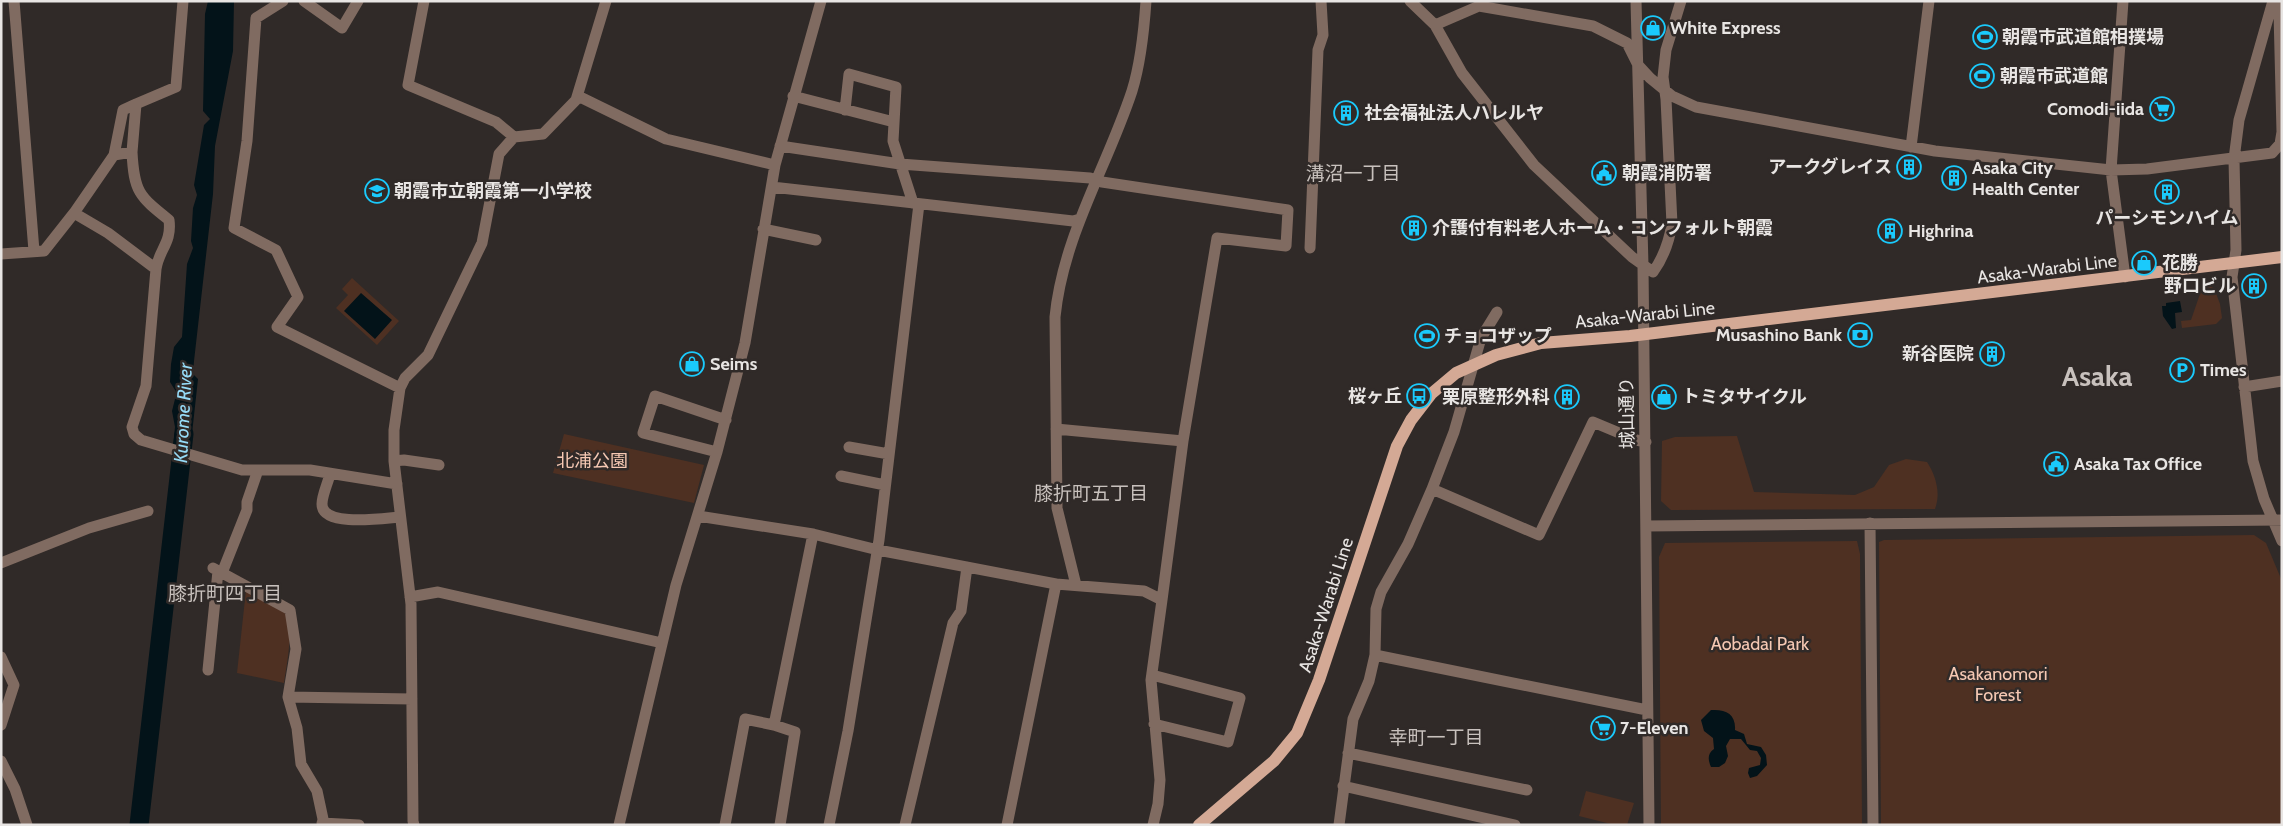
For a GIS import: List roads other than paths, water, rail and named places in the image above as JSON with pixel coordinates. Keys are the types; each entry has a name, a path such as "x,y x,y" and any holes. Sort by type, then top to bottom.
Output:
{"main road":[{"name":"Asaka-Warabi Line","path":"1199,825 1274,761 1297,733 1319,680 1397,446 1411,420 1431,394 1456,373 1474,364 1541,343 1643,334 2282,257"}],"street":[{"path":"14,1 34,251"},
{"path":"1,254 44,251 114,155 123,110 176,87 184,1"},
{"path":"283,1 256,18 247,141 234,228 276,250 298,296 277,327 400,388"},
{"path":"304,1 342,28 358,1"},
{"path":"414,825 410,597 394,461 394,430 400,388 404,378 428,355 482,243 499,154 514,137 544,134 576,100 606,1"},
{"path":"619,825 676,585 717,452 745,343 775,165 821,1"},
{"path":"1076,585 1057,508 1055,364 1057,295 1063,266 1080,219 1132,90 1143,41 1146,1"},
{"path":"1310,248 1318,50 1323,36 1322,1"},
{"path":"1410,1 1435,24 1462,74 1534,165 1643,266 1653,272 1662,258 1670,238 1672,224 1663,77 1666,50 1681,1"},
{"name":"城山通り","path":"1636,1 1646,442 1648,825"},
{"path":"1910,147 1928,1"},
{"path":"2123,1 2111,170 2125,277"},
{"path":"1435,24 1485,4 1578,22 1602,30 1627,43 1638,65 1650,78 1672,96 1696,107 1910,147 2111,170 2147,169 2272,153 2280,144 2282,132 2280,12 2274,1"},
{"path":"2274,1 2238,120 2234,159 2236,250 2232,278 2253,461 2277,520 2282,541"},
{"path":"423,2 408,85 496,122 514,137"},
{"path":"829,825 848,731 878,550 916,203 892,141 896,87 849,74 845,110"},
{"path":"578,96 666,139 775,165"},
{"path":"793,96 894,122"},
{"path":"136,104 132,152 133,174 142,199 169,220 171,234 156,269 146,386 132,427 134,434 141,440 242,470 290,469 396,484"},
{"path":"780,146 900,164 1097,180 1288,210 1286,246 1217,238 1183,441 1152,675 1154,724 1160,780 1158,804 1153,825"},
{"path":"114,155 132,152"},
{"path":"772,187 1073,221 1080,219"},
{"path":"74,212 108,233 156,269"},
{"path":"763,229 816,240"},
{"path":"1339,825 1353,719 1369,681 1375,655 1376,608 1381,592 1408,544 1432,489 1454,432 1481,338 1497,312"},
{"path":"2244,387 2282,381"},
{"path":"717,452 643,433 655,396 726,420"},
{"path":"1432,489 1540,535 1593,422 1636,440 1646,442"},
{"path":"1056,429 1183,441"},
{"path":"849,448 889,454"},
{"path":"394,461 404,460 440,466"},
{"path":"208,670 218,571 248,510 248,502 258,470"},
{"path":"330,474 322,505 325,513 331,517 358,520 400,517"},
{"path":"841,476 885,485"},
{"path":"1,563 88,528 148,510"},
{"path":"698,516 813,534 878,550 1056,584 1144,591 1162,600"},
{"path":"1646,526 2277,520"},
{"path":"1870,523 1873,825"},
{"path":"774,725 813,534"},
{"path":"905,825 953,623 961,611 967,567"},
{"path":"218,571 290,610 296,649 288,697 297,728 301,764 317,791 322,824 359,825"},
{"path":"1007,825 1056,584"},
{"path":"410,597 438,592 662,643"},
{"path":"1375,655 1647,710"},
{"path":"1,657 14,685 1,724"},
{"path":"1152,675 1240,698 1228,742 1154,724"},
{"path":"288,697 412,699"},
{"path":"725,825 745,719 795,732 780,825"},
{"path":"1348,753 1527,790"},
{"path":"1,761 15,789 27,825"},
{"path":"1344,786 1515,825"}],"water":[{"path":"208,1 234,1 233,51 215,146 213,194 194,361 193,374 198,379 189,461 172,456 175,427 172,411 175,390 170,382 174,347 182,337 187,264 193,248 191,241 193,208 197,195 194,185 204,125 210,119 203,111 205,14"},
{"path":"361,293 392,320 375,339 344,311"},
{"path":"2180,301 2182,312 2175,313 2176,328 2172,329 2163,316 2162,306 2166,306 2166,303"},
{"path":"1711,710 1721,710 1732,716 1735,730 1744,734 1747,744 1761,747 1766,755 1767,765 1757,776 1750,778 1749,768 1760,765 1761,758 1757,751 1750,750 1741,739 1730,739 1726,746 1728,756 1725,763 1719,767 1711,767 1709,757 1714,749 1713,738 1704,731 1701,720"}],"waterway":[{"name":"Kurome River","path":"139,825 184,434"}],"place":[{"name":"White Express","path":"1653,28"},
{"name":"朝霞市武道館相撲場","path":"1985,37"},
{"name":"朝霞市武道館","path":"1982,76"},
{"name":"Comodi-iida","path":"2162,109"},
{"name":"社会福祉法人ハレルヤ","path":"1346,113"},
{"name":"アークグレイス","path":"1909,167"},
{"name":"朝霞消防署","path":"1604,173"},
{"name":"Asaka City Health Center","path":"1954,178"},
{"name":"朝霞市立朝霞第一小学校","path":"377,191"},
{"name":"パーシモンハイム","path":"2167,192"},
{"name":"介護付有料老人ホーム・コンフォルト朝霞","path":"1414,228"},
{"name":"Highrina","path":"1890,231"},
{"name":"花勝","path":"2144,263"},
{"name":"野口ビル","path":"2254,286"},
{"name":"Musashino Bank","path":"1860,335"},
{"name":"チョコザップ","path":"1427,336"},
{"name":"新谷医院","path":"1992,354"},
{"name":"Seims","path":"692,364"},
{"name":"Times","path":"2182,370"},
{"name":"桜ヶ丘","path":"1419,396"},
{"name":"栗原整形外科","path":"1567,397"},
{"name":"トミタサイクル","path":"1664,397"},
{"name":"Asaka Tax Office","path":"2056,464"},
{"name":"7-Eleven","path":"1603,728"}],"district":[{"name":"溝沼一丁目","path":"1353,173"},
{"name":"Asaka","path":"2097,376"},
{"name":"膝折町五丁目","path":"1091,493"},
{"name":"膝折町四丁目","path":"225,593"},
{"name":"幸町一丁目","path":"1436,737"}],"park label":[{"name":"北浦公園","path":"592,461"},
{"name":"Aobadai Park","path":"1760,644"},
{"name":"Asakanomori Forest","path":"1998,684"}]}
